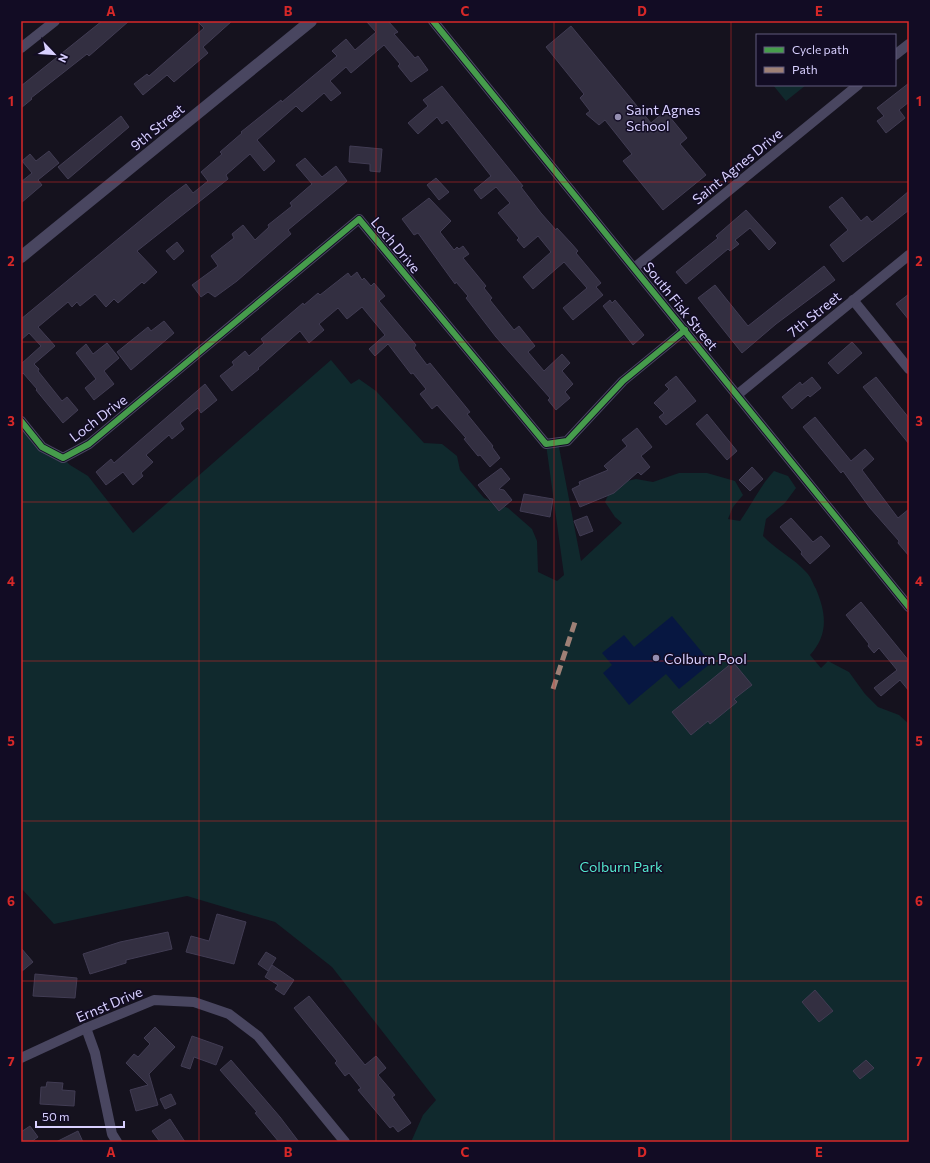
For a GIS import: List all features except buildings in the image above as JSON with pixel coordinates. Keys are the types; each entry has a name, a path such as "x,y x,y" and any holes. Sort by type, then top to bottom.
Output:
{"street":[{"path":"21,48 55,21"},
{"name":"9th Street","path":"21,257 311,21"},
{"name":"South Fisk Street","path":"433,21 686,330 909,606"},
{"path":"896,54 909,44"},
{"name":"Saint Agnes Drive","path":"634,268 857,86"},
{"name":"Loch Drive","path":"21,421 42,447 63,458 88,444 359,220 546,444 567,441 623,381 686,330"},
{"name":"7th Street","path":"737,394 909,254"},
{"path":"853,300 909,369"},
{"name":"Ernst Drive","path":"21,1058 86,1028 154,1000 194,1002 229,1014 258,1036 345,1142"},
{"path":"86,1028 95,1054 112,1134 117,1142"}],"green space":[{"path":"774,86 805,86 786,101"},
{"name":"Colburn Park","path":"331,360 351,384 359,379 376,391 424,443 442,444 457,456 460,470 484,498 508,508 532,529 537,541 538,572 557,581 564,575 546,444 558,442 581,561 622,523 615,517 605,502 613,484 636,479 653,482 679,473 707,473 735,481 743,495 733,507 728,519 740,521 760,489 774,471 788,476 796,488 785,503 766,519 763,536 791,558 810,576 816,589 822,606 824,623 820,639 810,655 821,668 828,661 849,672 865,694 878,707 899,715 909,724 909,1142 411,1142 423,1115 436,1100 332,967 275,922 187,896 54,924 21,888 21,421 42,447 63,458 70,465 88,476 133,533"}],"water":[{"name":"Colburn Pool","path":"672,616 711,663 679,689 666,674 629,705 603,673 612,665 602,653 624,635 634,647"}],"marked path":[{"path":"553,689 576,619"}],"cycle path":[{"path":"433,21 909,607"},
{"path":"21,421 42,447 63,458 89,444 359,219 546,444 567,441 623,381 685,330"}],"place":[{"name":"Saint Agnes School","path":"618,117"},
{"name":"Colburn Pool","path":"656,658"}]}
